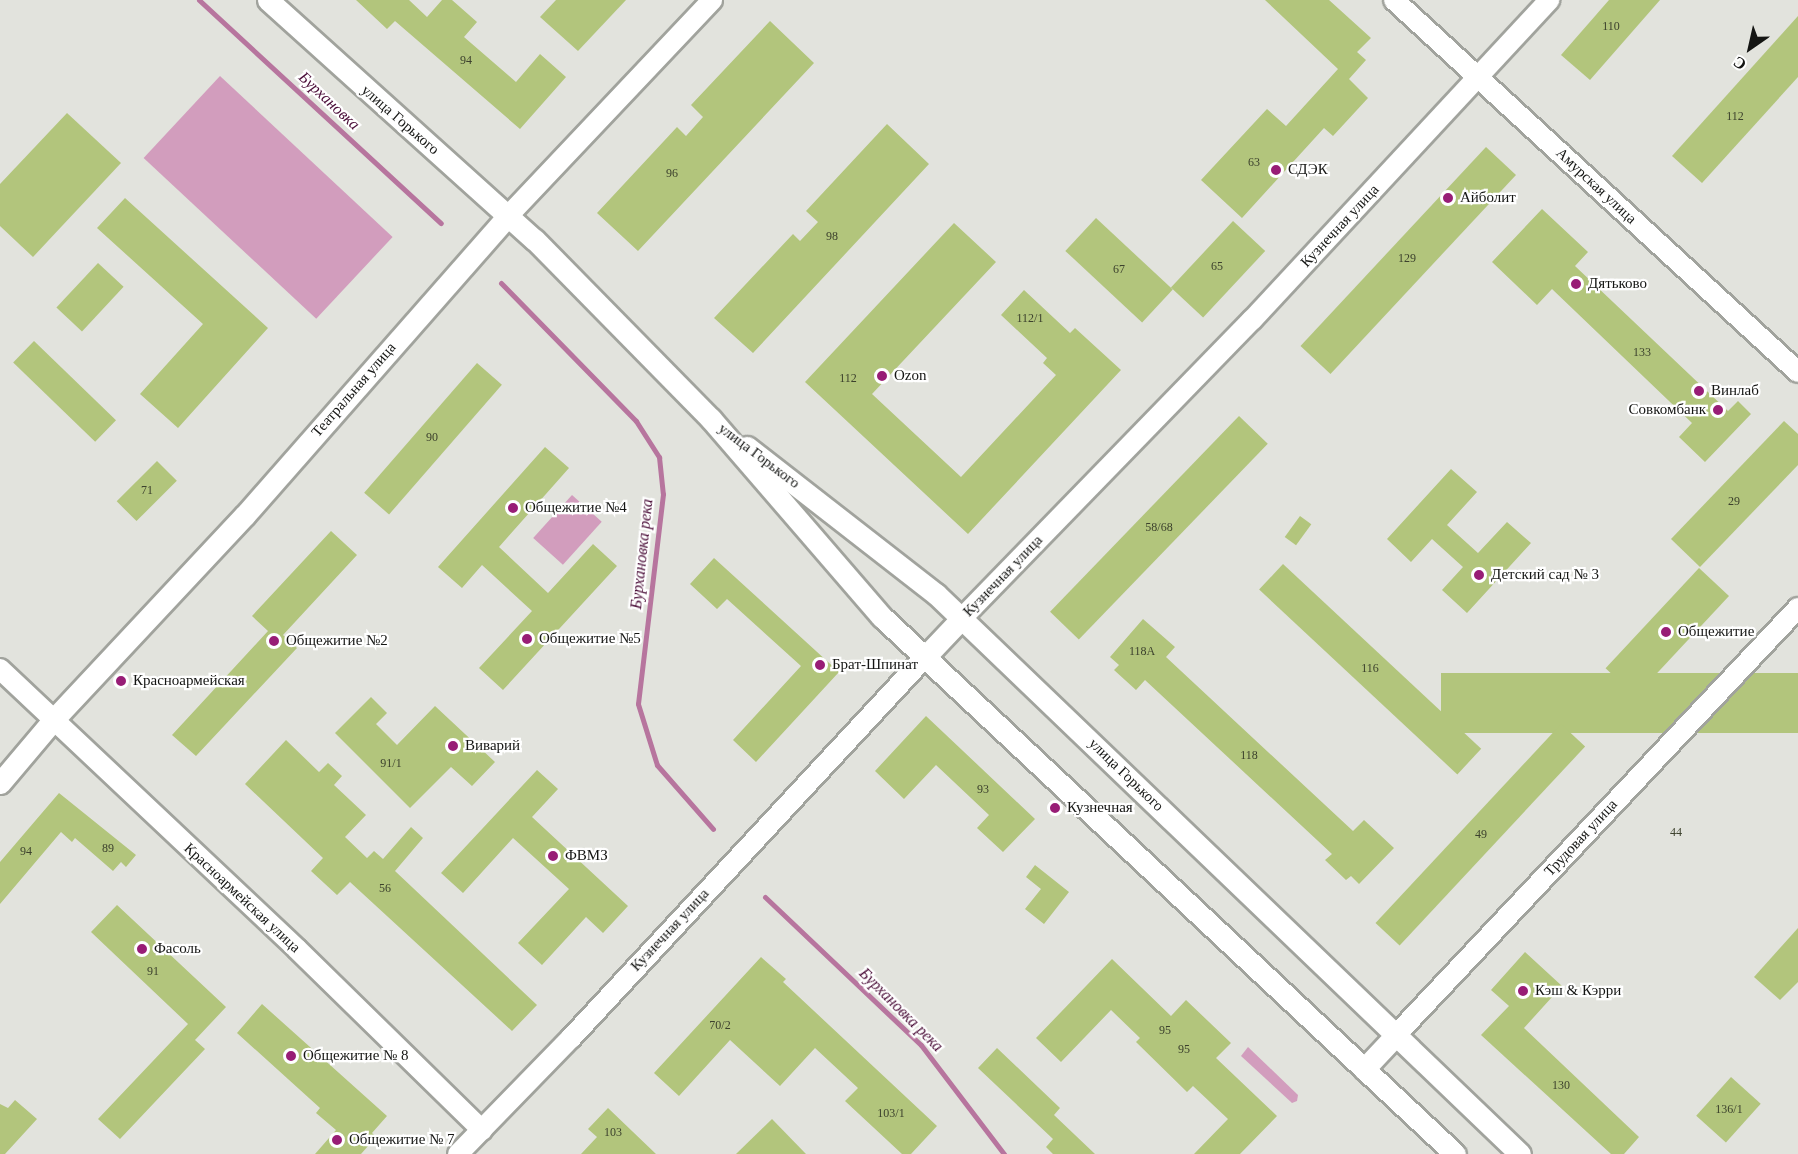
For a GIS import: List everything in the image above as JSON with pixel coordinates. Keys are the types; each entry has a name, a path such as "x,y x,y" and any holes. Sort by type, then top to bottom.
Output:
{"main road":[{"name":"улица Горького","path":"268,0 508,216 711,419 882,617 1455,1154"},
{"name":"Театральная улица","path":"0,783 54,719 245,514 508,216"},
{"name":"улица Горького","path":"711,419 916,577 962,618 1520,1154"},
{"name":"Кузнечная улица","path":"924,657 962,618"},
{"name":"Трудовая улица","path":"1364,1069 1395,1036"}],"street":[{"name":"Театральная улица","path":"508,216 712,0"},
{"name":"Амурская улица","path":"1395,0 1798,372"},
{"name":"Кузнечная улица","path":"962,618 1252,320 1549,0"},
{"name":"Трудовая улица","path":"1395,1036 1798,608"},
{"name":"Кузнечная улица","path":"458,1154 924,657"},
{"name":"Красноармейская улица","path":"0,669 297,949 482,1130"}],"shaded area":[{"path":"220,76 393,237 316,319 144,158"},
{"path":"572,495 602,522 563,565 533,538"},
{"path":"1248,1047 1298,1095 1297,1101 1292,1103 1241,1056"}],"building":[{"path":"356,0 409,0 427,17 442,0 452,0 477,22 464,37 516,82 540,54 566,77 520,129 395,21 387,29"},
{"path":"556,0 626,0 578,51 540,17"},
{"path":"1265,0 1329,0 1371,38 1357,52 1366,60 1349,79 1368,98 1333,136 1324,128 1242,218 1201,180 1267,109 1286,126 1338,69"},
{"path":"1609,0 1660,0 1590,80 1561,55"},
{"path":"1798,16 1798,77 1702,183 1672,156"},
{"path":"770,21 814,63 638,251 597,213 677,127 686,136 703,117 691,105"},
{"path":"67,113 121,163 33,257 0,226 0,184"},
{"path":"887,124 929,164 753,353 714,318 793,234 800,241 818,222 806,211"},
{"path":"1486,147 1516,175 1330,374 1300,346"},
{"path":"125,198 268,328 178,428 140,394 203,324 97,228"},
{"path":"1542,209 1588,252 1575,266 1728,411 1738,401 1751,414 1705,462 1679,437 1692,423 1552,289 1537,305 1492,262"},
{"path":"1096,218 1173,290 1142,323 1065,251"},
{"path":"1233,221 1265,251 1203,318 1171,288"},
{"path":"954,223 996,262 872,394 961,477 1056,375 1043,363 1047,358 1001,315 1024,290 1070,333 1075,328 1121,370 968,534 805,382"},
{"path":"98,263 124,287 82,331 56,308"},
{"path":"34,341 116,420 95,442 13,363"},
{"path":"477,363 502,385 389,514 364,493"},
{"path":"1239,416 1268,444 1079,639 1050,612"},
{"path":"1784,421 1798,434 1798,465 1700,567 1671,539"},
{"path":"545,447 569,468 499,547 548,593 593,544 617,566 503,690 479,668 532,611 482,565 462,588 438,567"},
{"path":"157,461 177,481 136,521 117,501"},
{"path":"1451,469 1477,492 1447,525 1478,553 1507,522 1531,543 1467,613 1442,590 1463,567 1432,539 1411,562 1387,539"},
{"path":"1300,516 1311,524 1296,545 1285,537"},
{"name":"Общежитие №2","path":"331,531 357,555 283,635 297,648 196,756 172,735 268,631 252,616"},
{"path":"714,558 839,672 756,762 733,740 801,666 727,599 717,609 690,584"},
{"path":"1283,564 1481,749 1457,774 1259,590"},
{"name":"Общежитие","path":"1699,568 1729,596 1636,696 1606,668"},
{"path":"1143,619 1175,647 1166,657 1353,831 1364,820 1394,848 1359,884 1351,876 1346,880 1325,860 1332,854 1145,680 1136,690 1114,670 1119,665 1110,657"},
{"path":"1441,673 1798,673 1798,733 1441,733"},
{"path":"371,697 387,713 376,724 397,745 435,706 495,762 472,786 451,767 410,808 335,733"},
{"path":"926,716 1035,819 1003,852 977,828 989,815 936,765 904,799 875,771"},
{"path":"1561,724 1585,747 1400,945 1375,923"},
{"path":"286,740 319,772 328,763 342,776 334,785 366,815 345,837 367,858 374,851 383,859 411,827 423,838 395,871 537,1005 512,1031 350,882 337,895 311,871 323,858 245,784"},
{"name":"ФВМЗ","path":"537,770 558,789 532,817 628,906 603,933 586,917 542,965 518,943 569,889 513,838 463,893 441,873"},
{"path":"59,793 136,855 126,867 121,862 113,871 75,838 72,842 61,832 0,904 0,862"},
{"path":"1035,865 1069,892 1044,924 1025,909 1041,889 1026,877"},
{"path":"117,905 226,1007 195,1040 205,1049 120,1139 98,1119 188,1024 91,932"},
{"path":"1798,928 1798,982 1780,1000 1754,977"},
{"path":"1525,952 1562,986 1524,1028 1639,1137 1624,1154 1611,1154 1481,1035 1509,1006 1491,990"},
{"path":"761,957 786,979 783,982 937,1126 911,1154 902,1154 845,1101 858,1088 815,1048 780,1086 730,1040 679,1096 654,1073"},
{"path":"1112,959 1171,1016 1186,1000 1231,1043 1216,1058 1277,1116 1240,1154 1194,1154 1228,1119 1193,1086 1187,1092 1136,1042 1140,1038 1111,1010 1061,1062 1036,1038"},
{"path":"262,1004 387,1116 372,1133 376,1137 361,1154 315,1154 336,1130 316,1113 320,1108 237,1033"},
{"path":"997,1048 1060,1108 1054,1115 1095,1154 1053,1154 1046,1147 1053,1139 978,1068"},
{"path":"1731,1077 1761,1104 1726,1142 1696,1116"},
{"path":"15,1100 37,1119 5,1154 0,1154 0,1104 8,1108"},
{"path":"608,1108 656,1154 581,1154 597,1137 588,1129"},
{"path":"772,1119 806,1154 736,1154"}],"waterway":[{"name":"Бурхановка","path":"199,0 441,223"},
{"name":"Бурхановка река","path":"501,283 636,421 659,457 663,494 638,704 657,765 713,829"},
{"name":"Бурхановка река","path":"765,897 921,1045 1004,1154"}],"place":[{"name":"СДЭК","path":"1276,170"},
{"name":"Айболит","path":"1448,198"},
{"name":"Дятьково","path":"1576,284"},
{"name":"Ozon","path":"882,376"},
{"name":"Винлаб","path":"1699,391"},
{"name":"Совкомбанк","path":"1718,410"},
{"name":"Общежитие №4","path":"513,508"},
{"name":"Детский сад № 3","path":"1479,575"},
{"name":"Общежитие","path":"1666,632"},
{"name":"Общежитие №5","path":"527,639"},
{"name":"Общежитие №2","path":"274,641"},
{"name":"Брат-Шпинат","path":"820,665"},
{"name":"Красноармейская","path":"121,681"},
{"name":"Виварий","path":"453,746"},
{"name":"Кузнечная","path":"1055,808"},
{"name":"ФВМЗ","path":"553,856"},
{"name":"Фасоль","path":"142,949"},
{"name":"Кэш & Кэрри","path":"1523,991"},
{"name":"Общежитие № 8","path":"291,1056"},
{"name":"Общежитие № 7","path":"337,1140"}]}
